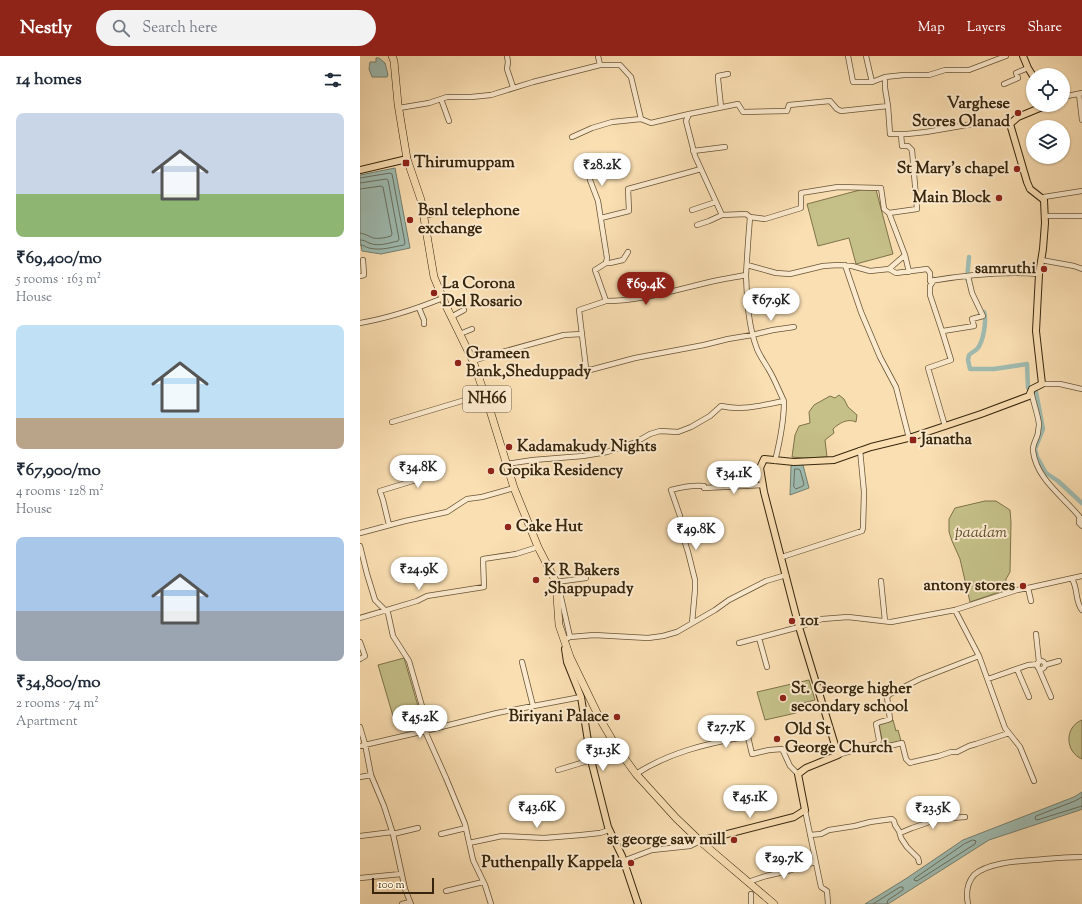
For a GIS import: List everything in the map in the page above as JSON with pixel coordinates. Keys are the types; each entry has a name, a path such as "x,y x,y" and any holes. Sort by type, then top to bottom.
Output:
{"highway":[{"name":"NH66","path":"392,56 394,61 406,159 421,200 434,277 473,361 485,394 514,488 538,547 556,582 559,624 567,639 570,657 600,719 636,774 671,813 700,842 774,904"}],"main road":[{"path":"1023,56 1028,68"},
{"path":"700,842 794,817 805,810 798,774 806,768 838,754 800,627 763,484 760,468 764,460 794,462 834,460 871,446 908,438 981,414 1029,396 1032,390 1042,384 1036,331 1039,274 1045,223 1044,200 1030,189 1010,124 1018,117 1030,112"},
{"path":"360,170 406,159"},
{"path":"567,639 567,662 581,697 591,760 609,830 623,861 638,904"}],"street":[{"path":"507,56 507,69 513,87"},
{"path":"598,56 600,65"},
{"path":"848,56 853,82 872,82 885,77 904,75 929,75 945,70 968,70 1006,56"},
{"path":"866,56 872,82"},
{"path":"399,108 428,103 447,97 490,95 513,87 600,65 620,65 631,77 641,119"},
{"path":"1004,84 1018,78 1016,73 1026,69"},
{"path":"721,107 718,76 728,74"},
{"path":"885,77 890,134 926,132 984,122 998,121 1010,124"},
{"path":"1070,95 1080,93 1082,120"},
{"path":"441,99 449,121"},
{"path":"572,137 592,128 612,122 641,119 651,123 738,104 743,112 787,111 790,105 830,100 841,111 888,106"},
{"path":"690,114 686,121 693,151 722,215"},
{"path":"889,213 917,209 912,150 908,146 902,146 901,134"},
{"path":"693,151 725,147"},
{"path":"601,218 629,211 628,189 700,169"},
{"path":"590,180 598,201 606,263"},
{"path":"697,225 722,215 746,214 750,217 765,219 794,211 801,208 801,193 845,187 881,188 884,209 889,213 905,255 909,272"},
{"path":"1044,200 1044,197 1082,191"},
{"path":"692,210 716,202"},
{"path":"423,214 428,215 437,213"},
{"path":"1044,216 1082,216"},
{"path":"750,217 746,275 752,335 757,349 770,371 784,401 782,425 775,461"},
{"path":"606,301 595,270 606,263 623,260 628,252"},
{"path":"747,265 776,273 790,274 823,266 845,265 870,271 889,269 905,255"},
{"path":"360,276 364,275 363,260"},
{"path":"1041,260 1074,266 1082,269"},
{"path":"845,265 861,312 880,357 896,387 908,438"},
{"path":"889,269 896,273 927,269 930,273 930,281 968,276 1020,273 1039,274"},
{"path":"746,275 719,280 651,297 620,301 606,301 579,310 586,368 590,370 635,358 794,327"},
{"path":"943,332 974,326 972,319 983,316 972,293 968,276"},
{"path":"934,280 930,286 930,294 951,360 928,368 945,426"},
{"path":"360,323 374,321 419,308 443,298"},
{"path":"419,308 424,324"},
{"path":"452,317 464,310"},
{"path":"460,334 472,329"},
{"path":"473,361 564,335 582,334"},
{"path":"1042,384 1060,384 1082,388"},
{"path":"1032,390 1033,402 1039,423 1038,434 1032,449 1035,460 1044,478 1080,518 1079,523 1082,526"},
{"path":"392,422 485,394"},
{"path":"506,464 607,452 636,442 650,434 660,431 678,432 691,427 710,416 721,406 729,408 747,407 784,401"},
{"path":"782,557 862,531 864,492 860,450"},
{"path":"389,525 380,491 442,472"},
{"path":"692,623 695,580 681,530 680,516 671,490 689,486 704,486 704,488 763,484"},
{"path":"360,533 447,512 467,499 482,497 514,488"},
{"path":"360,546 375,600 388,613 393,636 409,661 426,720 425,731 466,828 473,860 491,904"},
{"path":"360,618 417,601 427,596 484,587 483,559 516,554 538,547"},
{"path":"567,639 594,635 648,638 677,632 729,600 766,581 786,575"},
{"path":"739,643 800,627 822,619 848,617 891,622 905,620 955,610 1017,590 1082,576"},
{"path":"556,582 586,578"},
{"path":"1072,579 1076,587 1082,610"},
{"path":"881,581 885,621"},
{"path":"1028,588 1031,601"},
{"path":"955,610 979,656 1005,728 1020,747 1034,781"},
{"path":"1036,634 1039,665 1051,697"},
{"path":"759,638 767,667"},
{"path":"360,642 365,656 360,659"},
{"path":"838,754 878,743 879,740 876,724 878,722 890,719 887,697 890,694 920,679 979,656"},
{"path":"988,680 1028,666 1039,665 1043,669 1045,668 1045,665 1059,661"},
{"path":"522,662 533,706"},
{"path":"1017,669 1029,697"},
{"path":"360,746 497,713 581,697"},
{"path":"360,727 371,775 384,806 405,889 410,903 402,904"},
{"path":"861,748 872,750 902,743 906,759 910,763 951,752 957,752 969,746 1009,733"},
{"path":"636,774 660,760 686,750 743,737 748,737 752,754 782,749 790,766 798,774"},
{"path":"558,770 591,760"},
{"path":"360,777 371,775"},
{"path":"805,810 821,887 827,891 828,904"},
{"path":"900,833 938,819 965,817"},
{"path":"810,835 821,834 828,830 892,819 900,833 901,838 907,847 918,858 919,862"},
{"path":"360,836 392,833 418,828"},
{"path":"441,834 466,828"},
{"path":"469,843 502,836 544,838 600,833 609,830"},
{"path":"623,861 652,850 690,846 700,842"},
{"path":"968,904 967,893 970,880 979,872 990,867 1002,863 1019,861 1082,857"},
{"path":"748,882 815,862"},
{"path":"360,878 401,874"},
{"path":"446,891 483,882"},
{"path":"751,894 751,904"}],"green space":[{"path":"875,186 893,254 856,264 849,238 818,246 807,204"},
{"path":"839,395 844,399 848,407 857,415 856,422 844,422 833,429 834,433 825,440 827,457 792,457 795,435 799,426 810,423 809,412 814,405 830,396 835,398"},
{"name":"paadam","path":"985,501 996,501 1010,510 1010,572 1006,579 1005,590 970,602 960,559 949,532 949,519 955,508"},
{"path":"404,658 422,720 415,722 410,715 393,716 378,665"},
{"path":"809,680 815,700 795,705 796,713 765,720 757,692"},
{"path":"893,720 901,741 883,745 879,724"},
{"path":"1082,720 1082,759 1076,756 1072,751 1069,740 1072,728 1076,723"}],"water":[{"path":"376,58 379,58 385,63 388,75 387,77 372,77 369,69 370,62 376,62"},
{"path":"395,168 410,248 381,254 362,251 360,239 360,175"},
{"path":"792,464 803,465 809,488 790,495 791,466"},
{"path":"1082,792 1082,809 989,840 888,904 865,904 963,840 1074,797"}],"waterway":[{"path":"967,279 969,257"},
{"path":"984,312 985,326 983,337 977,349 969,355 968,360 970,369 994,369 1027,364 1028,388 1030,389"},
{"path":"1034,391 1036,392 1043,429 1035,449 1037,457 1046,473 1058,481 1082,503"}],"place":[{"name":"Varghese Stores Olanad","path":"1018,113"},
{"name":"Thirumuppam","path":"406,163"},
{"name":"St Mary's chapel","path":"1017,169"},
{"name":"Main Block","path":"999,198"},
{"name":"Bsnl telephone exchange","path":"410,220"},
{"name":"samruthi","path":"1044,269"},
{"name":"La Corona Del Rosario","path":"434,293"},
{"name":"Grameen Bank,Sheduppady","path":"458,363"},
{"name":"Janatha","path":"913,440"},
{"name":"Kadamakudy Nights","path":"509,447"},
{"name":"Gopika Residency","path":"491,471"},
{"name":"Cake Hut","path":"508,527"},
{"name":"K R Bakers ,Shappupady","path":"536,580"},
{"name":"antony stores","path":"1023,586"},
{"name":"101","path":"792,621"},
{"name":"St. George higher secondary school","path":"783,698"},
{"name":"Biriyani Palace","path":"617,717"},
{"name":"Old St George Church","path":"777,739"},
{"name":"st george saw mill","path":"734,840"},
{"name":"Puthenpally Kappela","path":"631,863"}]}
